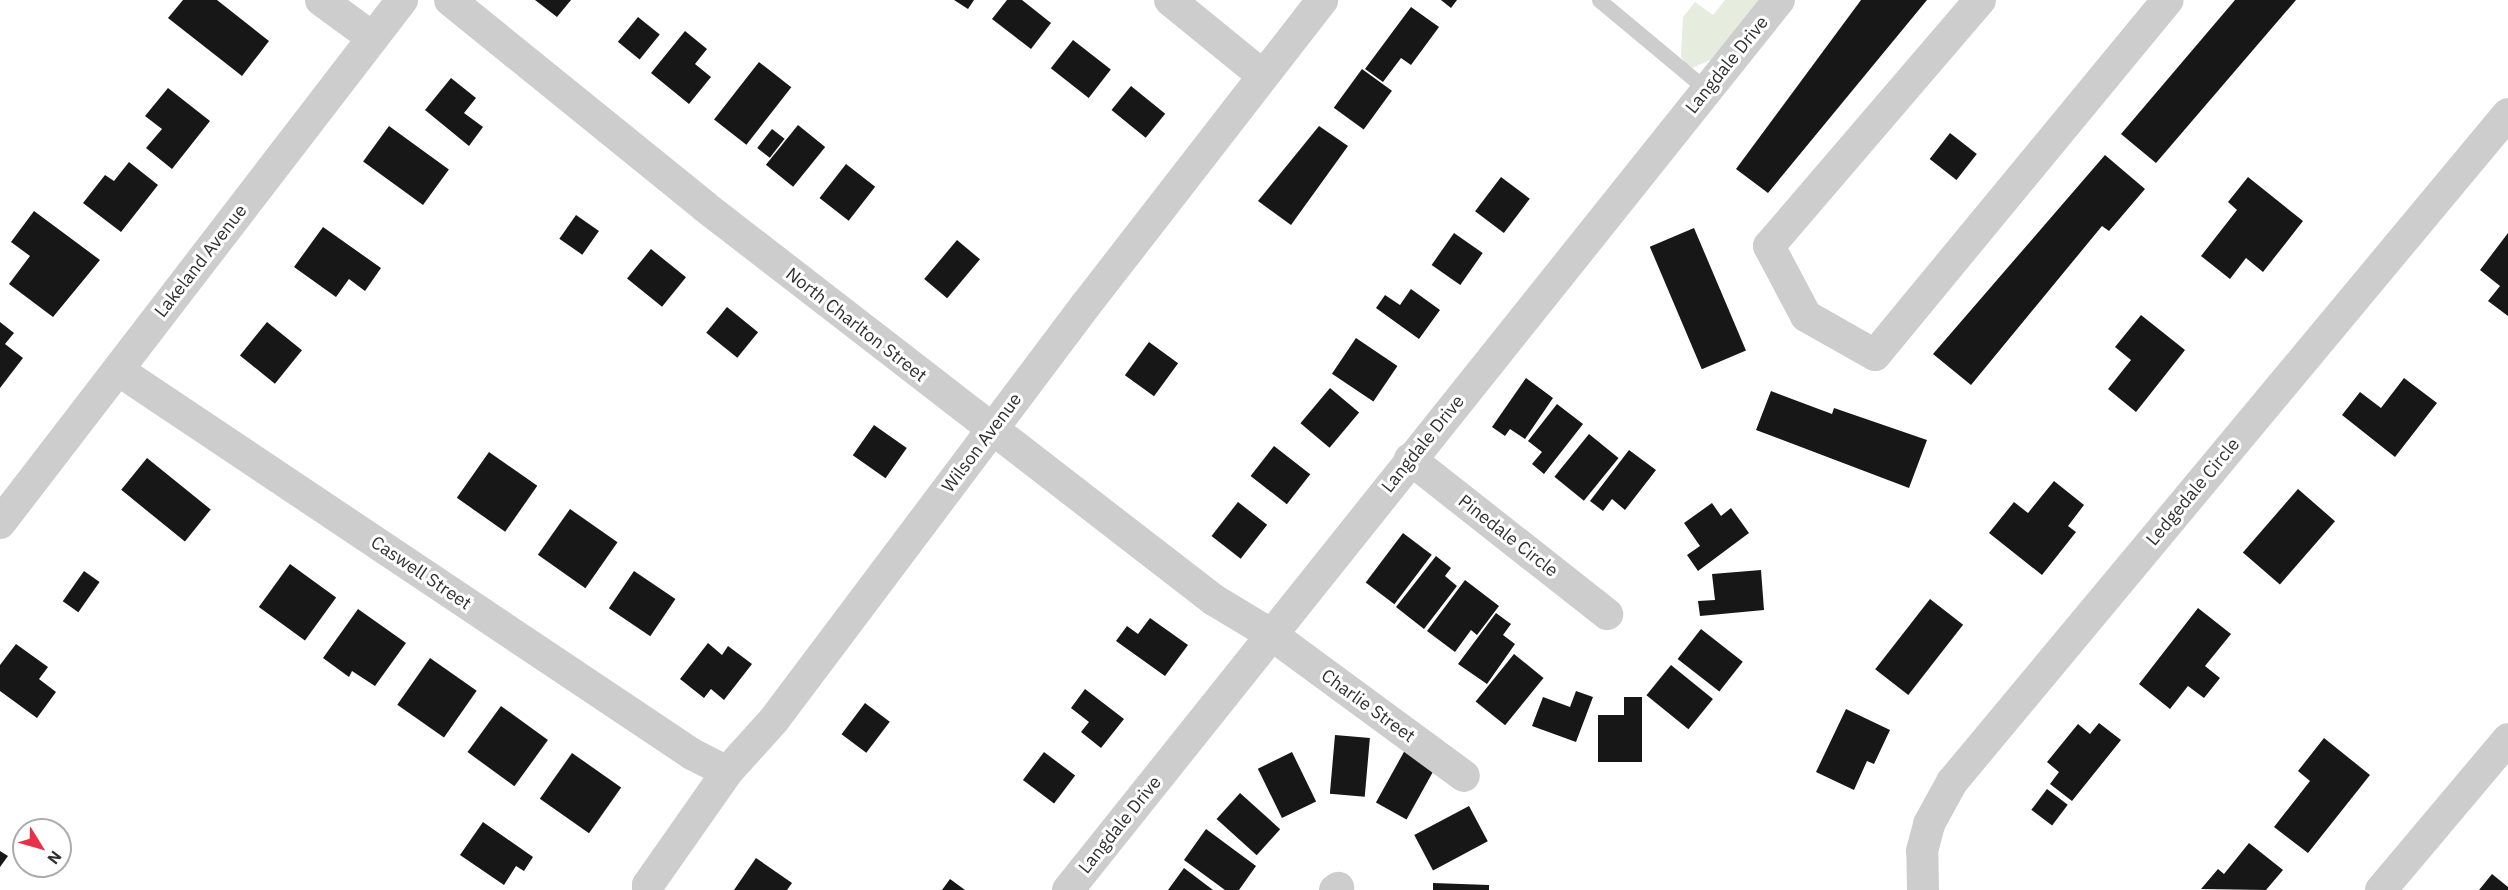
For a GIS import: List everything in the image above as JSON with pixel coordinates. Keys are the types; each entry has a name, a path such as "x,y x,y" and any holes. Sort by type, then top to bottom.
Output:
{"street":[{"path":"321,0 373,38"},
{"name":"Lakeland Avenue","path":"0,523 402,0"},
{"name":"North Charlton Street","path":"450,0 704,206 1214,600 1272,635"},
{"path":"1170,0 1262,75"},
{"name":"Wilson Avenue","path":"648,890 648,885 727,772 774,720 1262,75 1322,0"},
{"name":"Langdale Drive","path":"1068,890 1410,459 1779,0"},
{"path":"1980,0 1769,246 1806,316 1875,355 2168,0"},
{"name":"Ledgedale Circle","path":"1923,890 1922,851 1929,824 1952,782 2508,114"},
{"name":"Caswell Street","path":"118,370 692,753 727,772"},
{"name":"Pinedale Circle","path":"1410,459 1606,614"},
{"name":"Charlie Street","path":"1272,635 1464,776"},
{"path":"2381,890 2508,740"}],"lane":[{"path":"1599,0 1707,90"}],"green space":[{"path":"1725,0 1763,0 1719,56 1692,68 1686,65 1681,56 1683,17 1695,2 1713,15"}],"building":[{"path":"183,0 217,0 269,41 242,76 168,18"},
{"path":"535,0 571,0 557,17"},
{"path":"954,0 974,0 968,9"},
{"path":"1007,0 1022,0 1051,23 1031,49 992,19"},
{"path":"1441,0 1457,0 1451,8"},
{"path":"1861,0 1927,0 1768,193 1736,169"},
{"path":"2235,0 2296,0 2156,163 2121,134"},
{"path":"1411,7 1439,27 1411,65 1401,58 1383,82 1365,69"},
{"path":"638,17 660,35 640,59 618,42"},
{"path":"685,31 707,49 695,64 711,77 689,104 651,73"},
{"path":"1073,40 1111,70 1089,98 1051,68"},
{"path":"759,62 791,87 746,145 714,120"},
{"path":"1362,69 1392,91 1364,130 1334,108"},
{"path":"451,78 476,98 464,113 483,127 469,146 425,110"},
{"path":"1131,86 1165,114 1146,138 1111,110"},
{"path":"168,88 210,121 172,169 146,148 162,129 145,116"},
{"path":"798,125 825,147 793,187 766,165"},
{"path":"389,126 449,169 423,205 363,162"},
{"path":"1319,126 1348,146 1291,225 1258,201"},
{"path":"772,129 785,139 770,158 757,148"},
{"path":"1950,133 1977,154 1956,180 1930,159"},
{"path":"2105,155 2145,189 2109,231 2102,226 1971,385 1933,354"},
{"path":"129,162 158,185 121,232 83,203 105,175 114,181"},
{"path":"846,164 875,187 849,221 820,198"},
{"path":"1501,177 1530,199 1504,233 1475,211"},
{"path":"2248,177 2303,221 2263,272 2246,258 2230,279 2201,256 2237,210 2228,202"},
{"path":"34,211 100,260 53,317 9,284 30,256 11,242"},
{"path":"576,215 599,231 582,255 559,239"},
{"path":"323,227 381,268 365,291 349,279 336,297 294,267"},
{"path":"1694,228 1746,350 1702,369 1650,247"},
{"path":"1454,233 1483,253 1460,285 1432,265"},
{"path":"2508,233 2508,316 2488,301 2500,286 2480,270"},
{"path":"957,240 980,259 947,298 924,279"},
{"path":"651,249 686,277 662,307 627,279"},
{"path":"1411,289 1440,310 1419,339 1376,308 1385,295 1400,305"},
{"path":"727,307 758,332 737,358 706,333"},
{"path":"2141,315 2185,350 2136,412 2108,389 2131,360 2115,347"},
{"path":"0,322 14,333 5,344 23,358 0,388"},
{"path":"267,322 302,350 275,384 240,355"},
{"path":"1356,338 1397,366 1373,402 1332,374"},
{"path":"1149,342 1178,363 1154,396 1125,375"},
{"path":"1526,378 1553,398 1525,439 1510,429 1505,436 1492,427"},
{"path":"2404,378 2437,403 2395,457 2342,415 2360,392 2381,408"},
{"path":"1330,388 1359,412 1330,448 1300,423"},
{"path":"1771,391 1832,414 1834,408 1927,440 1909,488 1756,430"},
{"path":"1557,404 1583,424 1544,474 1532,464 1542,452 1528,441"},
{"path":"874,425 907,448 886,478 853,455"},
{"path":"1589,434 1619,458 1584,501 1554,477"},
{"path":"1274,446 1310,474 1287,504 1251,476"},
{"path":"1629,450 1656,470 1625,510 1612,499 1603,511 1590,501"},
{"path":"489,452 537,486 505,532 457,498"},
{"path":"147,458 211,510 185,541 121,490"},
{"path":"2054,481 2084,505 2068,526 2076,532 2042,575 1989,533 2014,502 2028,513"},
{"path":"2298,489 2335,521 2280,585 2243,552"},
{"path":"1238,502 1267,525 1241,559 1212,536"},
{"path":"1712,503 1721,516 1731,508 1749,533 1698,571 1687,555 1700,546 1684,523"},
{"path":"570,509 618,542 585,588 538,555"},
{"path":"1403,533 1432,555 1394,604 1366,583"},
{"path":"1436,556 1451,568 1445,576 1457,586 1424,629 1396,607"},
{"path":"290,564 336,598 305,640 259,607"},
{"path":"1761,570 1764,610 1700,616 1698,601 1715,600 1712,574"},
{"path":"84,571 100,582 78,612 63,601"},
{"path":"634,571 675,599 650,636 609,608"},
{"path":"1465,580 1499,606 1477,635 1471,630 1455,652 1427,631"},
{"path":"1930,599 1963,625 1908,695 1875,669"},
{"path":"2198,608 2231,634 2205,666 2220,678 2204,698 2188,686 2170,709 2139,684"},
{"path":"358,609 406,643 375,686 352,671 349,677 323,658"},
{"path":"1496,613 1511,624 1503,635 1515,644 1487,684 1458,664"},
{"path":"1150,618 1188,645 1165,676 1116,641 1127,626 1138,634"},
{"path":"1701,629 1743,662 1719,692 1678,659"},
{"path":"708,643 722,655 728,646 752,664 724,700 711,689 704,698 680,679"},
{"path":"16,644 48,667 39,679 56,692 37,718 0,691 0,665"},
{"path":"1514,654 1544,678 1505,725 1476,701"},
{"path":"430,658 477,691 444,737 397,705"},
{"path":"1671,665 1713,699 1688,729 1646,695"},
{"path":"1085,689 1124,719 1101,748 1081,732 1089,722 1071,708"},
{"path":"1576,691 1593,697 1576,742 1532,726 1543,697 1570,707"},
{"path":"1624,697 1642,697 1642,762 1598,762 1598,715 1624,715"},
{"path":"865,703 890,722 866,753 842,734"},
{"path":"501,706 548,740 514,786 467,752"},
{"path":"1846,709 1890,730 1874,764 1867,761 1854,790 1816,772"},
{"path":"2099,723 2121,740 2072,801 2050,784 2059,772 2047,762 2078,724 2090,734"},
{"path":"1335,735 1370,738 1365,797 1330,794"},
{"path":"2324,738 2370,775 2308,853 2274,827 2310,781 2298,771"},
{"path":"1405,750 1436,767 1407,819 1376,802"},
{"path":"1044,752 1075,775 1054,803 1023,780"},
{"path":"1292,752 1316,801 1282,818 1258,769"},
{"path":"572,753 621,787 589,833 540,799"},
{"path":"2047,789 2068,805 2052,825 2031,810"},
{"path":"1240,793 1280,829 1257,855 1217,819"},
{"path":"1469,806 1488,841 1433,870 1414,835"},
{"path":"483,822 533,857 524,871 516,866 504,885 460,855"},
{"path":"1206,829 1256,866 1239,890 1225,890 1184,860"},
{"path":"2249,843 2283,870 2266,890 2201,889 2218,869 2224,874"},
{"path":"0,851 8,856 0,867"},
{"path":"756,858 792,883 787,890 734,890"},
{"path":"1184,868 1213,890 1168,890"},
{"path":"2492,874 2508,887 2508,890 2479,890"},
{"path":"950,879 965,890 942,890"},
{"path":"1433,883 1489,885 1489,890 1433,890"}]}
